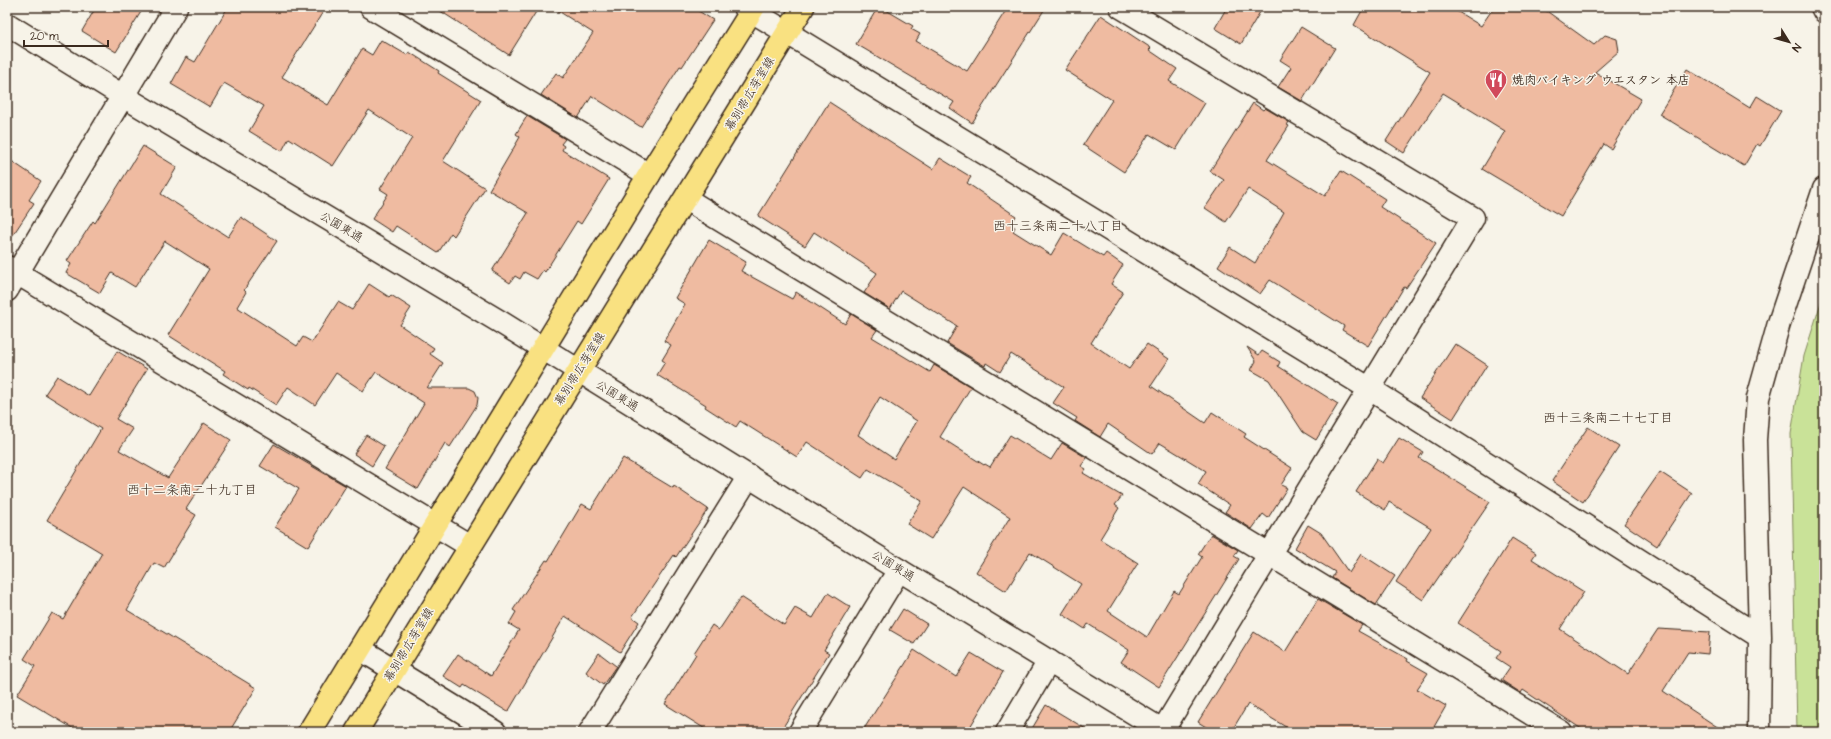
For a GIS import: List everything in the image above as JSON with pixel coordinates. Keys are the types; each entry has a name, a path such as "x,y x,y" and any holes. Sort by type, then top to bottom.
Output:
{"main road":[{"name":"幕別帯広芽室線","path":"356,732 803,7"},
{"path":"310,732 435,525 544,350 750,8"}],"street":[{"path":"176,7 123,96 10,277 470,546"},
{"path":"371,7 649,176"},
{"path":"1122,7 1473,218 1164,731"},
{"path":"1822,7 1824,11"},
{"path":"750,8 787,33 1370,389 1760,637"},
{"name":"公園東通","path":"7,24 123,96 544,350 898,570 1164,731"},
{"path":"1759,732 1760,637 1755,440 1758,398 1779,324 1824,189"},
{"path":"686,199 1561,732"},
{"path":"590,732 749,476"},
{"path":"800,732 898,570"},
{"path":"360,649 494,732"},
{"path":"1007,732 1049,661"}],"green space":[{"path":"1824,293 1824,732 1797,732 1791,434 1804,356"}],"building":[{"path":"96,7 144,7 116,52 82,31"},
{"path":"228,7 326,7 282,77 328,105 362,49 372,55 381,40 407,55 409,52 439,71 438,73 481,100 443,161 485,188 454,236 451,233 438,253 396,226 392,232 372,219 388,194 380,189 412,138 369,110 333,166 289,138 282,151 249,131 264,106 224,83 210,107 171,84 186,57 195,62"},
{"path":"434,7 539,7 509,55"},
{"path":"552,7 692,7 713,20 682,67 680,66 641,127 592,96 578,118 541,95 556,73 563,78 593,33"},
{"path":"878,7 881,7 913,26 911,29 920,34 916,41 967,71 1008,7 1046,7 972,123 950,108 954,102 856,44"},
{"path":"1227,7 1263,7 1241,44 1215,28"},
{"path":"1364,7 1450,7 1481,26 1494,7 1541,7 1594,45 1605,35 1617,39 1619,51 1595,72 1641,99 1611,149 1604,144 1561,216 1482,169 1505,131 1443,93 1404,153 1386,141 1430,72 1354,25"},
{"path":"1101,15 1151,48 1149,50 1177,69 1169,81 1205,103 1176,150 1149,134 1124,172 1083,145 1112,100 1065,70"},
{"path":"1301,27 1335,48 1302,101 1278,87 1291,67 1280,60"},
{"path":"1687,69 1750,108 1757,96 1781,111 1760,146 1757,144 1744,166 1659,114"},
{"path":"829,102 933,169 940,158 971,177 967,183 1016,216 1011,225 1015,227 1013,231 1051,255 1064,233 1103,257 1106,253 1123,265 1111,284 1123,292 1091,343 1129,369 1147,344 1169,359 1151,386 1205,423 1212,412 1246,434 1244,437 1292,468 1281,485 1287,488 1268,518 1263,514 1252,529 1225,512 1230,505 1198,484 1206,471 1160,443 1152,454 1108,424 1100,437 1075,421 1077,418 1053,403 1064,387 1011,354 1000,372 986,363 985,366 947,343 957,326 901,291 890,309 864,293 877,273 814,232 805,246 758,216"},
{"path":"1253,103 1263,110 1265,108 1289,122 1287,125 1289,126 1267,160 1325,196 1341,171 1385,199 1380,207 1436,243 1406,288 1404,287 1368,346 1342,330 1344,326 1270,280 1260,294 1218,266 1230,247 1255,263 1284,212 1248,189 1226,222 1205,208 1224,180 1210,171"},
{"path":"527,116 565,139 561,144 564,146 562,150 609,179 581,224 577,221 545,272 543,270 537,279 524,272 520,279 515,276 510,283 492,271 528,213 489,190 520,137 516,134"},
{"path":"143,146 177,167 161,194 228,237 241,217 277,241 244,290 246,292 237,307 297,346 303,337 312,342 338,302 352,310 369,284 389,297 391,295 411,308 400,325 434,348 430,354 443,363 427,388 469,388 475,391 478,398 477,405 450,447 445,443 418,489 385,469 424,403 376,372 363,391 336,373 315,405 288,387 276,405 249,388 248,390 223,374 225,371 168,335 209,269 165,241 135,287 112,273 100,293 66,273 71,264 67,261 93,221 95,223"},
{"path":"7,158 41,181 29,200 34,203 7,244"},
{"path":"709,240 746,262 741,271 792,299 796,292 845,324 851,314 877,330 872,337 930,372 934,365 971,387 940,437 984,465 985,464 990,467 1010,435 1051,460 1062,443 1087,458 1081,466 1086,469 1083,473 1122,496 1115,505 1119,508 1100,539 1138,563 1108,611 1147,637 1174,591 1179,594 1202,557 1198,554 1211,534 1238,550 1234,556 1239,559 1159,687 1121,662 1129,650 1088,624 1085,629 1062,614 1081,584 1030,552 1006,591 976,572 1010,517 964,487 931,539 907,524 922,501 868,469 862,478 807,442 797,457 740,421 736,427 705,407 706,405 657,375 665,362 662,360 671,345 664,341 685,304 675,298","holes":["880,397 917,421 894,459 858,435"]},
{"path":"1455,344 1487,365 1453,419 1420,398"},
{"path":"1247,347 1259,355 1262,351 1280,362 1278,366 1338,404 1316,440 1303,432 1269,380 1251,370 1256,361"},
{"path":"117,351 147,369 116,419 133,429 119,450 168,478 204,423 231,440 186,509 196,515 164,568 154,563 127,610 256,688 229,732 79,732 17,695 35,666 24,659 52,613 63,619 102,553 47,520 101,429 45,394 57,376 89,396"},
{"path":"1588,427 1619,447 1583,502 1552,481"},
{"path":"366,435 384,446 372,466 354,454"},
{"path":"1399,438 1423,452 1419,458 1490,502 1423,600 1396,582 1431,528 1389,502 1385,510 1356,492 1377,459 1383,463"},
{"path":"274,444 346,486 308,547 275,527 299,489 260,466"},
{"path":"623,458 673,488 674,486 708,509 676,557 674,555 632,617 639,622 620,652 565,616 508,712 464,685 462,688 443,676 458,654 491,676 519,630 509,624 516,612 513,610 546,560 548,561 582,504 591,509"},
{"path":"1660,472 1692,493 1657,546 1624,524"},
{"path":"1308,525 1321,533 1349,573 1361,554 1395,576 1376,605 1332,578 1335,572 1295,548"},
{"path":"1512,538 1536,553 1532,559 1584,592 1560,629 1628,674 1658,629 1710,632 1708,654 1688,652 1663,691 1725,732 1586,732 1523,690 1521,693 1501,680 1510,667 1496,658 1501,651 1458,623"},
{"path":"828,593 850,607 824,650 829,653 780,732 710,732 665,704 712,625 719,630 741,597 784,625 795,608 813,618"},
{"path":"1318,599 1362,625 1358,631 1408,659 1407,661 1428,673 1417,689 1446,706 1431,732 1294,732 1248,704 1231,732 1214,732 1198,722 1254,632 1285,652"},
{"path":"903,609 927,624 914,644 890,630"},
{"path":"914,650 956,677 971,653 1003,672 967,732 862,732"},
{"path":"599,653 616,666 603,685 586,672"},
{"path":"1046,705 1091,732 1030,732"}],"place":[{"name":"焼肉バイキング ウエスタン 本店","path":"1496,100"}],"district":[{"name":"西十三条南二十八丁目","path":"1058,226"},
{"name":"西十三条南二十七丁目","path":"1608,418"},
{"name":"西十二条南二十九丁目","path":"192,490"}]}
